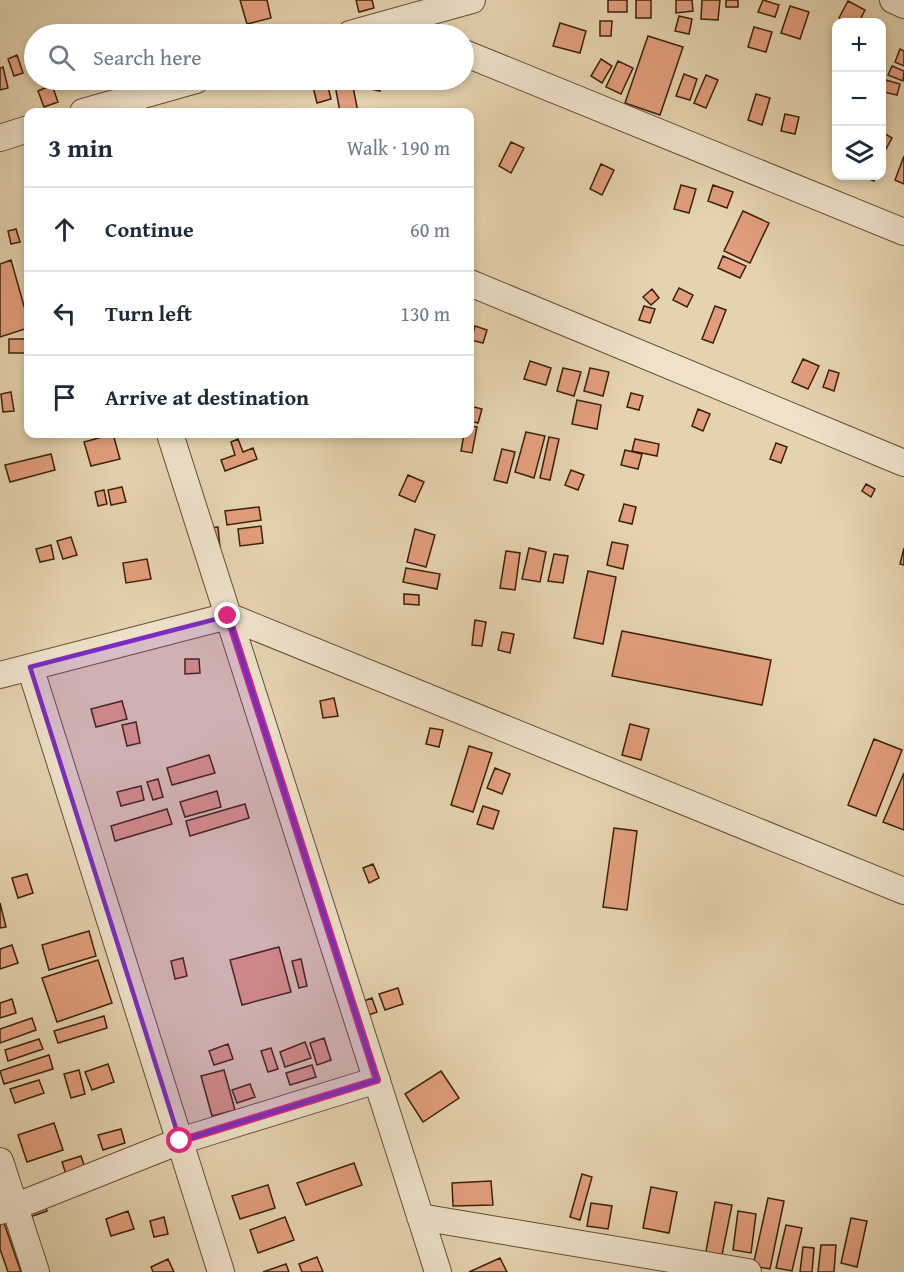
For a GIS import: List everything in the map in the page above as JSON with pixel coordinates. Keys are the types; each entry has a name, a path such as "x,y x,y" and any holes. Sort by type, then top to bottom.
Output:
{"street":[{"path":"385,24 472,0"},
{"path":"893,0 904,5"},
{"path":"474,58 904,232"},
{"path":"97,108 161,90"},
{"path":"0,138 24,130"},
{"path":"474,285 904,463"},
{"path":"171,438 438,1272"},
{"path":"0,675 228,616 904,891"},
{"path":"30,667 221,1272"},
{"path":"7,1209 180,1141 377,1080"},
{"path":"0,1161 7,1209 36,1272"},
{"path":"420,1217 748,1272"}],"highlighted area":[{"path":"228,616 377,1080 180,1141 30,667"}],"building":[{"path":"240,0 267,0 271,18 247,24"},
{"path":"356,0 372,0 374,8 359,12"},
{"path":"608,0 627,0 627,12 608,12"},
{"path":"636,0 651,0 651,18 636,18"},
{"path":"676,0 692,0 693,11 676,13"},
{"path":"702,0 720,0 718,20 701,19"},
{"path":"726,0 738,0 738,7 726,7"},
{"path":"763,0 779,5 775,17 758,12"},
{"path":"848,1 865,10 861,18 839,18"},
{"path":"790,6 809,12 800,39 781,33"},
{"path":"679,16 692,19 689,34 675,31"},
{"path":"600,21 612,21 611,36 600,36"},
{"path":"560,23 586,31 580,53 553,46"},
{"path":"754,27 772,32 766,52 748,47"},
{"path":"648,36 683,47 660,115 625,103"},
{"path":"900,49 904,51 904,66 895,62"},
{"path":"17,55 23,73 14,76 8,59"},
{"path":"601,59 612,66 602,83 591,76"},
{"path":"618,61 633,68 621,94 606,87"},
{"path":"892,66 904,71 903,81 888,75"},
{"path":"3,67 8,88 0,90 0,68"},
{"path":"684,74 697,79 690,100 676,96"},
{"path":"706,75 718,80 706,108 694,103"},
{"path":"886,80 900,84 897,95 886,92"},
{"path":"54,90 58,102 44,107 38,91"},
{"path":"314,90 329,90 331,99 317,103"},
{"path":"336,90 354,90 357,108 339,108"},
{"path":"756,94 770,98 762,125 748,120"},
{"path":"785,114 799,117 795,134 781,131"},
{"path":"886,134 892,138 886,149"},
{"path":"511,142 524,148 511,173 499,166"},
{"path":"904,156 904,184 895,180"},
{"path":"601,164 614,170 602,195 590,189"},
{"path":"681,185 696,189 689,213 674,209"},
{"path":"713,185 733,192 727,208 708,201"},
{"path":"743,211 769,223 750,263 724,251"},
{"path":"16,229 20,242 11,244 8,231"},
{"path":"723,256 746,266 740,278 718,268"},
{"path":"11,260 24,306 24,329 0,337 0,264"},
{"path":"679,288 693,295 687,307 673,300"},
{"path":"652,289 659,298 651,305 643,297"},
{"path":"644,306 655,309 650,323 639,320"},
{"path":"715,306 726,310 713,343 702,339"},
{"path":"475,326 487,330 483,343 474,341"},
{"path":"9,339 24,339 24,353 9,353"},
{"path":"803,359 819,366 808,389 792,382"},
{"path":"530,361 551,368 546,385 524,379"},
{"path":"563,368 581,372 574,396 557,391"},
{"path":"590,368 609,372 603,396 584,391"},
{"path":"829,370 839,373 834,391 823,387"},
{"path":"11,392 14,411 3,412 1,394"},
{"path":"631,393 643,396 639,410 627,407"},
{"path":"577,400 601,405 597,429 572,424"},
{"path":"474,407 482,409 478,423 474,422"},
{"path":"698,409 710,414 703,431 692,426"},
{"path":"474,427 477,427 472,453 461,451 463,438 474,438"},
{"path":"526,432 545,436 534,478 515,472"},
{"path":"549,437 559,439 550,480 540,478"},
{"path":"98,438 114,438 120,459 91,466 84,442"},
{"path":"238,439 243,452 253,448 257,459 225,471 221,460 235,455 231,442"},
{"path":"635,439 659,444 657,456 632,451"},
{"path":"776,443 787,447 781,463 770,459"},
{"path":"502,449 515,452 507,483 494,480"},
{"path":"625,450 642,454 638,469 621,465"},
{"path":"51,454 55,470 10,482 5,465"},
{"path":"571,470 584,475 578,490 565,485"},
{"path":"408,475 424,482 415,502 399,495"},
{"path":"866,484 875,489 871,497 862,491"},
{"path":"122,487 126,502 111,505 108,490"},
{"path":"104,490 107,504 98,506 95,492"},
{"path":"624,504 636,507 632,524 619,521"},
{"path":"259,507 261,520 227,525 225,511"},
{"path":"261,526 263,543 240,546 238,529"},
{"path":"218,527 220,548 210,550 208,528"},
{"path":"415,529 435,535 426,567 407,562"},
{"path":"71,537 77,555 63,559 57,541"},
{"path":"612,542 628,545 623,569 607,565"},
{"path":"51,545 54,559 40,562 36,549"},
{"path":"529,548 546,552 540,582 522,579"},
{"path":"904,548 904,565 900,564"},
{"path":"506,551 520,553 515,590 500,588"},
{"path":"554,554 568,556 563,583 548,581"},
{"path":"147,559 151,579 126,583 123,563"},
{"path":"406,568 440,574 437,589 403,582"},
{"path":"588,571 616,577 603,644 574,638"},
{"path":"404,594 419,595 419,605 404,604"},
{"path":"475,620 486,622 482,646 472,645"},
{"path":"622,631 771,660 762,705 612,676"},
{"path":"502,632 514,634 510,653 498,650"},
{"path":"185,659 199,659 200,673 185,674"},
{"path":"334,698 338,716 323,718 320,701"},
{"path":"122,701 127,719 96,727 91,709"},
{"path":"136,722 140,743 127,746 122,725"},
{"path":"630,724 649,729 641,760 622,755"},
{"path":"430,728 443,730 439,747 426,744"},
{"path":"874,739 902,750 876,816 848,805"},
{"path":"469,746 492,753 473,812 451,805"},
{"path":"209,755 215,773 172,785 167,768"},
{"path":"495,768 510,774 502,794 487,788"},
{"path":"904,773 904,830 883,822"},
{"path":"158,779 163,797 153,800 147,782"},
{"path":"141,786 144,800 121,806 117,792"},
{"path":"217,791 221,807 185,817 180,802"},
{"path":"245,804 249,818 190,836 186,821"},
{"path":"483,806 499,811 493,829 477,824"},
{"path":"167,809 172,824 115,841 111,826"},
{"path":"614,828 637,831 627,910 603,907"},
{"path":"373,864 379,878 369,883 363,868"},
{"path":"27,874 33,893 18,898 12,878"},
{"path":"0,903 6,927 0,928"},
{"path":"89,931 96,956 49,970 42,945"},
{"path":"12,945 18,963 0,969 0,949"},
{"path":"279,947 291,992 242,1005 230,960"},
{"path":"183,958 187,976 175,979 171,961"},
{"path":"301,959 307,986 299,988 292,961"},
{"path":"98,960 112,1003 57,1022 42,978"},
{"path":"398,988 403,1004 385,1010 379,994"},
{"path":"372,998 377,1012 366,1016 361,1002"},
{"path":"12,999 16,1013 0,1018 0,1003"},
{"path":"104,1016 107,1028 58,1043 54,1031"},
{"path":"32,1018 36,1030 0,1043 0,1029"},
{"path":"324,1038 331,1060 317,1065 310,1043"},
{"path":"39,1039 43,1049 8,1061 5,1050"},
{"path":"305,1042 311,1058 285,1067 280,1052"},
{"path":"228,1044 233,1059 214,1065 209,1051"},
{"path":"271,1048 278,1069 268,1072 261,1051"},
{"path":"49,1055 53,1069 4,1084 0,1071"},
{"path":"108,1064 114,1082 92,1090 85,1072"},
{"path":"312,1065 316,1077 290,1085 286,1073"},
{"path":"79,1070 85,1094 71,1098 64,1074"},
{"path":"224,1070 235,1110 212,1116 201,1076"},
{"path":"441,1071 459,1098 423,1122 405,1094"},
{"path":"39,1080 44,1093 15,1103 10,1089"},
{"path":"250,1084 255,1097 237,1103 232,1090"},
{"path":"54,1123 63,1150 27,1162 18,1135"},
{"path":"121,1129 125,1143 103,1150 98,1135"},
{"path":"81,1156 87,1174 68,1180 62,1162"},
{"path":"354,1163 362,1185 306,1205 297,1183"},
{"path":"582,1174 592,1177 580,1220 570,1217"},
{"path":"491,1181 493,1205 453,1206 452,1183"},
{"path":"268,1185 275,1208 240,1219 232,1196"},
{"path":"651,1187 677,1192 669,1233 643,1228"},
{"path":"768,1198 784,1201 770,1269 753,1266"},
{"path":"44,1202 47,1211 30,1217 27,1208"},
{"path":"715,1202 732,1205 721,1260 705,1257"},
{"path":"591,1203 612,1206 608,1229 587,1226"},
{"path":"128,1211 134,1229 111,1236 106,1219"},
{"path":"738,1211 756,1214 751,1253 733,1250"},
{"path":"164,1217 168,1234 154,1237 150,1221"},
{"path":"285,1217 294,1240 258,1253 250,1230"},
{"path":"851,1218 867,1221 857,1267 841,1263"},
{"path":"3,1220 21,1272 8,1272 0,1249 0,1221"},
{"path":"786,1225 802,1228 792,1271 776,1268"},
{"path":"821,1245 836,1245 834,1272 818,1272"},
{"path":"803,1247 814,1248 812,1272 800,1272"},
{"path":"317,1257 323,1272 302,1272 299,1264"},
{"path":"500,1258 507,1272 469,1272"},
{"path":"168,1259 174,1272 153,1272 151,1267"},
{"path":"286,1264 289,1272 263,1272"}],"route":[{"path":"180,1141 377,1080 228,616"}]}
